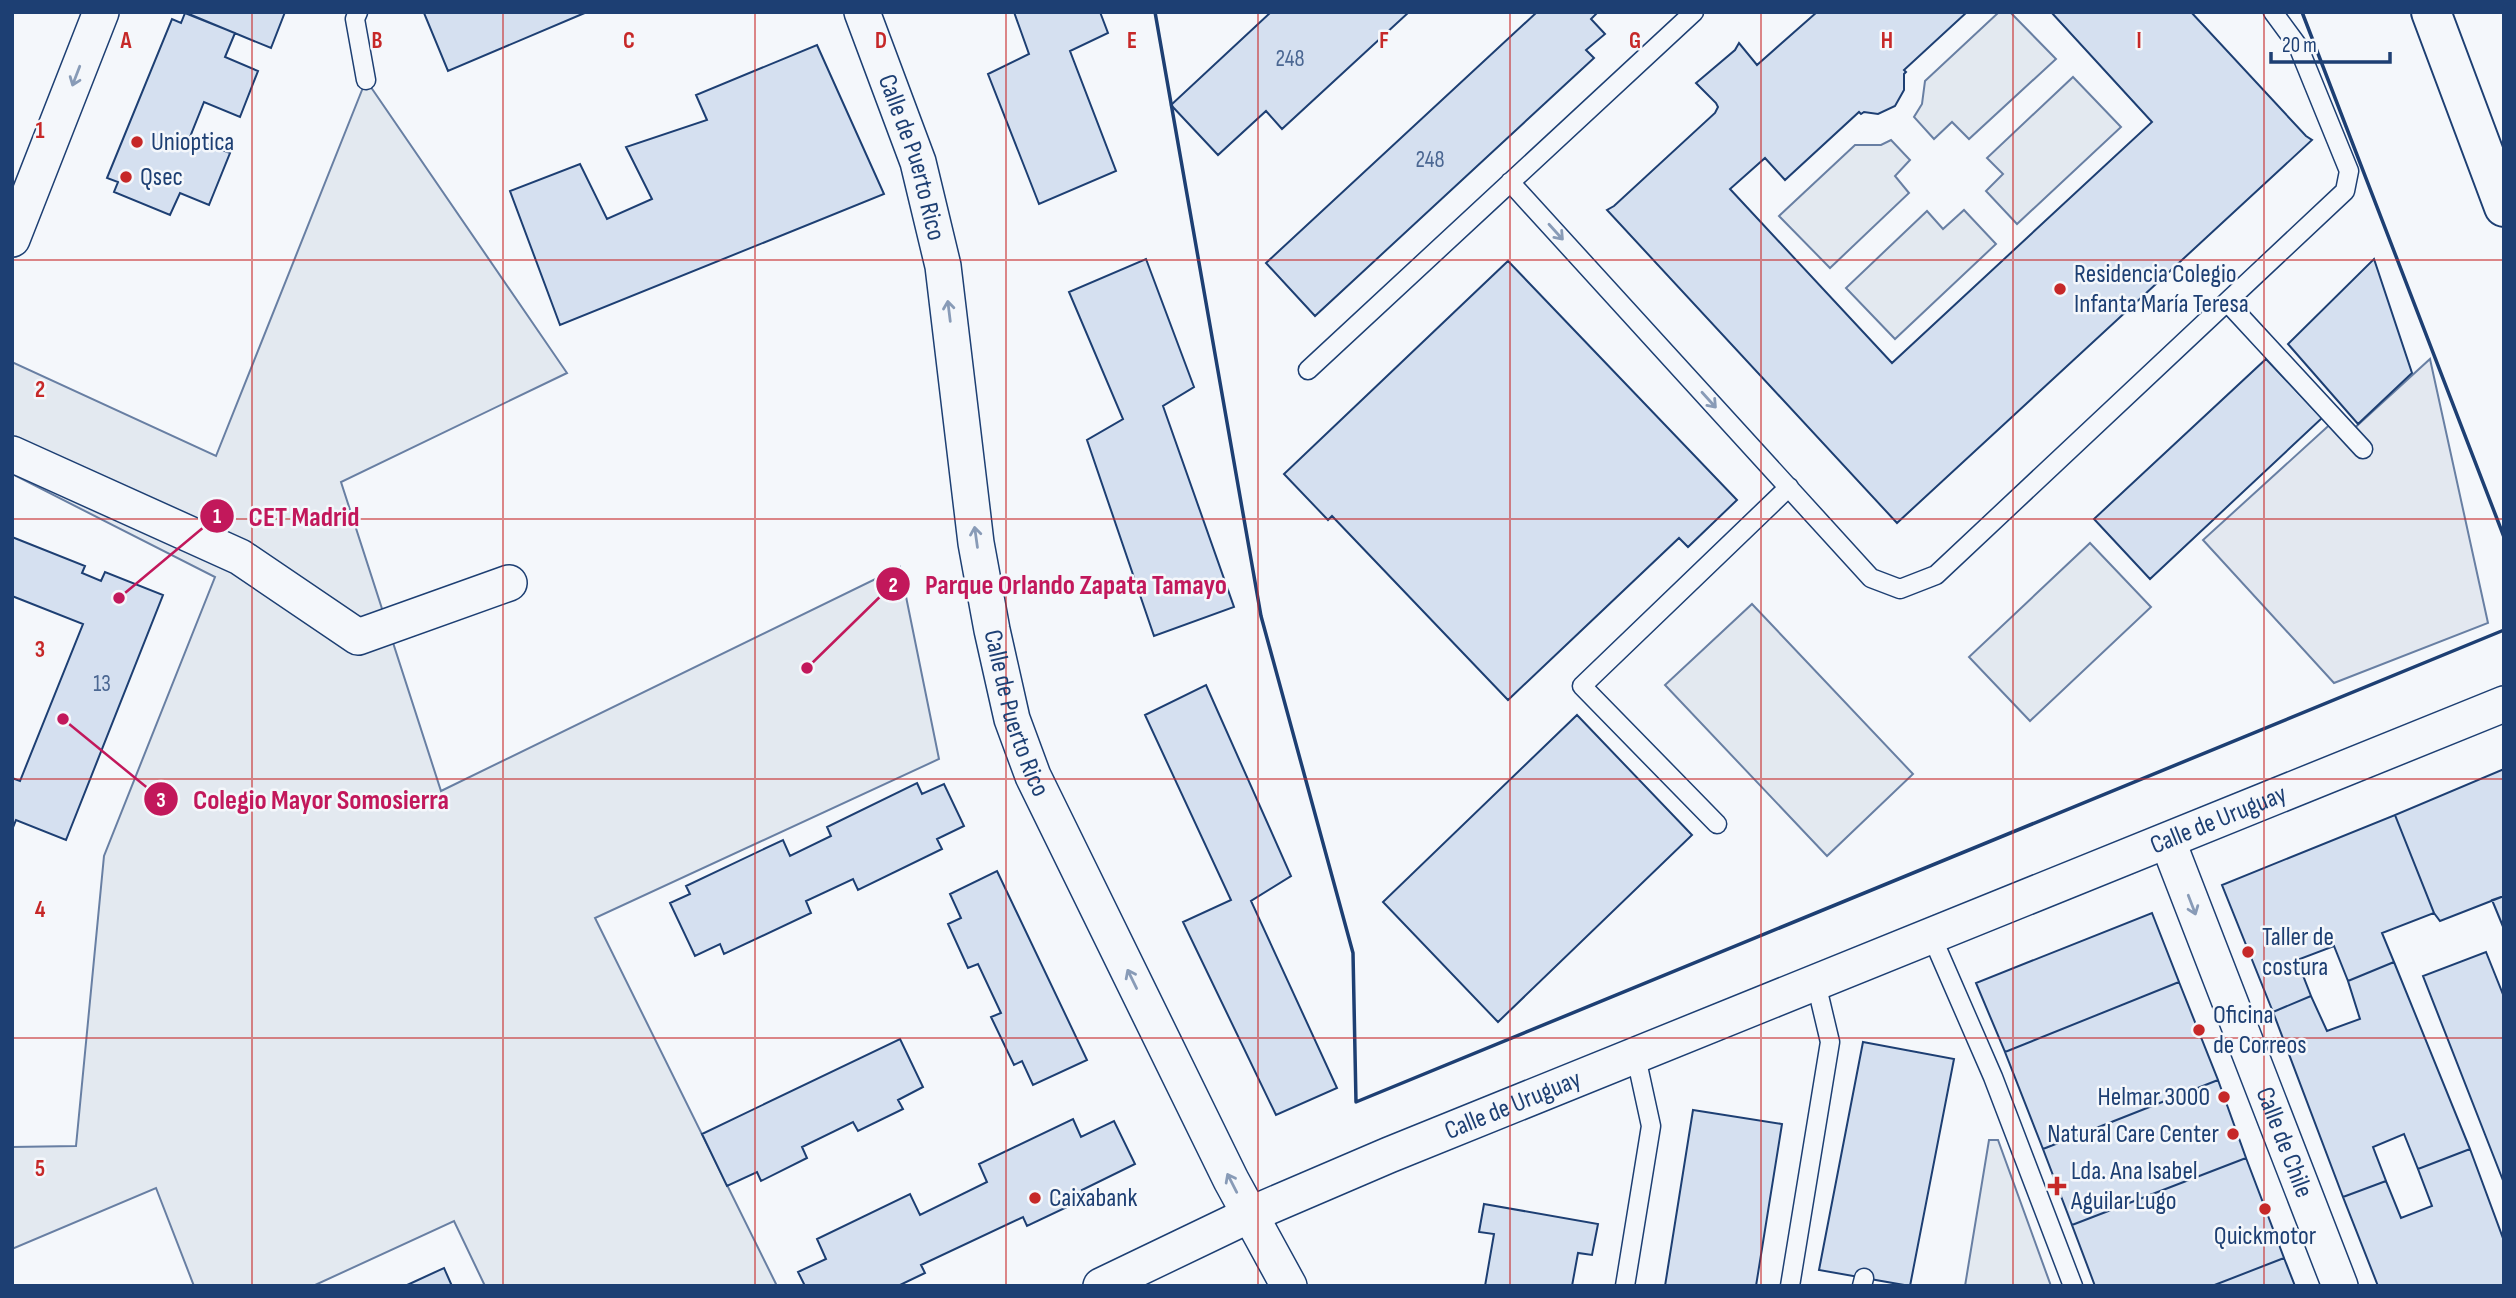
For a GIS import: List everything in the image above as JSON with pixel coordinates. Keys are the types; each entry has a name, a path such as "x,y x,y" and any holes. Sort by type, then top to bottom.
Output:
{"main road":[{"path":"2431,12 2503,199"}],"street":[{"path":"12,239 101,12"},
{"name":"Calle de Puerto Rico","path":"862,12 918,162 943,266 976,543 1012,719 1033,776 1249,1215 1289,1286"},
{"path":"12,454 240,557 358,638 509,583"},
{"name":"Calle de Uruguay","path":"1101,1286 1249,1215 1389,1155 2504,704"},
{"name":"Calle de Chile","path":"2168,842 2340,1286"}],"lane":[{"path":"358,12 355,19 366,80"},
{"path":"1308,370 1694,12"},
{"path":"1510,182 1871,578 1900,589 1936,575 2345,191 2348,171 2298,46 2273,12"},
{"path":"2228,303 2363,449"},
{"path":"1717,824 1582,686 1789,487"},
{"path":"1932,937 1993,1077 2073,1286"},
{"path":"1790,1286 1830,1042 1816,984"},
{"path":"1625,1286 1651,1126 1636,1057"}],"shaded area":[{"path":"1999,12 2010,12 2056,59 1969,139 1952,122 1934,139 1914,117 1922,104 1925,81"},
{"path":"2073,77 2121,127 2017,224 1986,191 2003,174 1987,158"},
{"path":"366,80 567,373 341,482 441,791 900,567 939,759 595,918 777,1286 485,1286 454,1221 313,1286 194,1286 156,1188 12,1249 12,1147 76,1146 104,856 215,577 12,474 12,362 216,456"},
{"path":"1891,140 1910,160 1895,176 1909,193 1830,268 1779,216 1855,145 1881,145"},
{"path":"1964,210 1996,244 1895,339 1846,288 1927,211 1943,229"},
{"path":"2430,359 2488,623 2334,683 2203,540 2336,419 2349,433"},
{"path":"2090,543 2151,607 2030,721 1969,657"},
{"path":"1752,604 1913,774 1827,856 1665,685"},
{"path":"1989,1140 1998,1140 2051,1286 1965,1286"}],"building":[{"path":"184,12 285,12 271,48"},
{"path":"587,12 448,71 424,13"},
{"path":"1014,12 1100,12 1108,33 1070,51 1116,171 1039,204 988,74 1029,54"},
{"path":"1271,12 1409,12 1282,129 1266,111 1218,155 1171,105"},
{"path":"1537,12 1598,12 1591,19 1605,34 1586,50 1594,58 1315,316 1266,263"},
{"name":"Residencia Colegio Infanta María Teresa","path":"1817,12 1967,12 1904,70 1904,90 1895,106 1878,114 1859,112 1785,180 1765,158 1730,189 1892,363 2152,122 2051,12 2191,12 2312,140 1897,523 1607,210 1715,113 1718,107 1716,103 1696,83 1735,50 1739,43 1757,65"},
{"path":"185,13 235,33 225,57 258,71 240,117 204,102 190,137 230,153 209,205 180,193 170,215 114,192 118,182 107,178 172,19 181,23"},
{"path":"817,45 884,194 560,325 510,191 580,164 607,219 652,199 626,147 707,120 696,95"},
{"path":"1146,259 1194,387 1163,406 1234,607 1154,636 1087,440 1123,419 1069,292"},
{"path":"2374,259 2412,373 2358,424 2288,344"},
{"path":"1508,261 1737,500 1688,547 1679,538 1508,700 1332,516 1328,520 1284,474"},
{"path":"2266,359 2322,418 2150,579 2094,519"},
{"path":"12,537 85,566 82,573 101,581 105,572 163,595 66,840 16,820 12,830 12,778 20,781 83,624 12,596"},
{"path":"1206,685 1291,876 1251,901 1337,1088 1276,1115 1183,922 1231,900 1145,715"},
{"path":"1577,715 1692,835 1498,1022 1383,902"},
{"path":"2504,769 2504,896 2440,921 2434,913 2395,815"},
{"path":"917,783 922,794 944,784 964,826 937,839 942,849 858,890 853,879 806,901 811,913 724,954 720,944 695,956 670,903 690,894 686,886 783,840 790,856 831,836 827,827"},
{"path":"2395,815 2434,913 2382,933 2394,962 2348,981 2334,946 2297,960 2311,996 2273,1012 2222,885"},
{"path":"997,871 1087,1060 1033,1085 1022,1061 1014,1065 991,1017 1001,1013 978,964 968,968 948,924 961,918 950,894"},
{"path":"2504,896 2504,929 2492,900"},
{"path":"2152,913 2179,982 2005,1052 1976,983"},
{"path":"2486,952 2504,997 2504,1183 2423,976"},
{"path":"2394,962 2470,1149 2418,1169 2404,1134 2373,1147 2386,1181 2343,1197 2273,1012 2311,996 2327,1031 2360,1019 2348,981"},
{"path":"2179,982 2218,1080 2043,1149 2005,1052"},
{"path":"900,1039 923,1087 898,1100 903,1109 858,1131 853,1122 802,1147 807,1158 761,1181 757,1172 727,1186 702,1134"},
{"path":"1863,1042 1954,1059 1910,1286 1819,1270"},
{"path":"2218,1080 2246,1158 2072,1225 2043,1149"},
{"path":"1693,1110 1782,1124 1756,1286 1665,1286"},
{"path":"1073,1119 1081,1137 1114,1121 1135,1164 1082,1190 1086,1198 1027,1226 1023,1217 921,1265 925,1273 898,1286 805,1286 798,1272 826,1259 817,1239 910,1194 920,1215 987,1182 979,1164"},
{"path":"2470,1149 2504,1241 2504,1286 2378,1286 2343,1197 2386,1181 2401,1218 2432,1206 2418,1169"},
{"path":"2246,1158 2284,1258 2212,1286 2095,1286 2072,1225"},
{"path":"1484,1204 1598,1224 1592,1255 1578,1253 1572,1286 1485,1286 1494,1234 1479,1232"},
{"path":"2284,1258 2295,1286 2212,1286"},
{"path":"444,1268 452,1286 405,1286"}],"wall":[{"path":"1155,12 1261,616 1353,953 1356,1102 2504,630"},
{"path":"2302,12 2504,537"}],"place":[{"name":"Unioptica","path":"137,142"},
{"name":"Qsec","path":"126,177"},
{"name":"Residencia Colegio Infanta María Teresa","path":"2060,289"},
{"name":"CET Madrid","path":"119,598"},
{"name":"Parque Orlando Zapata Tamayo","path":"807,668"},
{"name":"Colegio Mayor Somosierra","path":"63,719"},
{"name":"Taller de costura","path":"2248,952"},
{"name":"Oficina de Correos","path":"2199,1030"},
{"name":"Helmar 3000","path":"2224,1097"},
{"name":"Natural Care Center","path":"2233,1134"},
{"name":"Lda. Ana Isabel Aguilar Lugo","path":"2057,1186"},
{"name":"Caixabank","path":"1035,1198"},
{"name":"Quickmotor","path":"2265,1209"}]}
